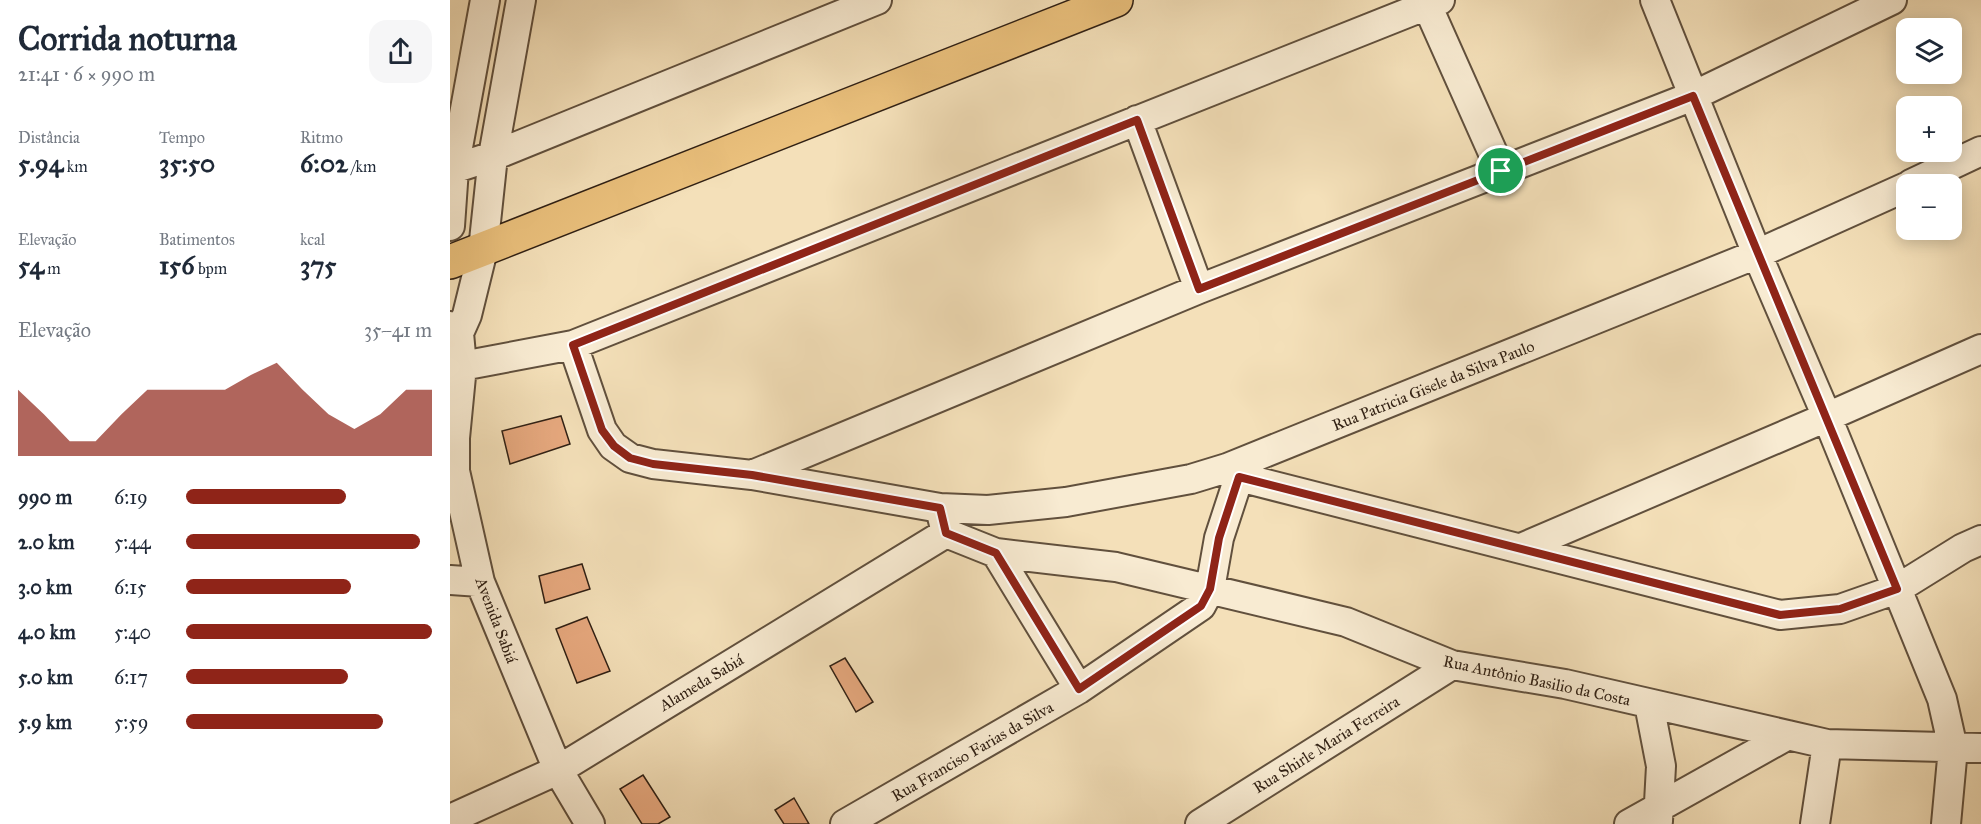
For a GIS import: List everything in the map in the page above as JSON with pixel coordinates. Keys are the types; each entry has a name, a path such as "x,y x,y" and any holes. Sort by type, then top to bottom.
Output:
{"highway":[{"path":"450,262 1116,0"}],"street":[{"path":"450,226 452,170 485,0"},
{"path":"454,329 467,315 483,250 492,156 521,0"},
{"path":"452,170 492,156 876,0"},
{"path":"1655,0 1757,254 1827,417 1942,699 1967,748 1946,824"},
{"path":"752,475 1199,289 1693,96 1892,0"},
{"path":"462,366 573,345 1434,3 1501,171"},
{"path":"1137,120 1199,289"},
{"path":"1932,174 1981,151"},
{"name":"Rua Patricia Gisele da Silva Paulo","path":"943,520 988,510 1066,502 1233,472 1757,254 1896,191"},
{"name":"Avenida Sabiá","path":"454,329 462,366 452,437 455,471 480,582 558,770 590,824"},
{"name":"Rua Antônio Basilio da Costa","path":"573,345 602,430 614,446 630,458 653,464 752,475 943,520 996,553 1116,567 1346,622 1452,665 1565,684 1649,704 1661,766 1658,814"},
{"path":"1521,548 1981,349"},
{"path":"1210,589 1233,472 1780,615 1840,609 1897,589 1975,546"},
{"name":"Alameda Sabiá","path":"450,819 558,770 943,520"},
{"path":"996,553 1079,689"},
{"path":"450,580 480,582"},
{"name":"Rua Franciso Farias da Silva","path":"845,824 1079,689 1201,606 1210,589"},
{"name":"Rua Shirle Maria Ferreira","path":"1200,824 1452,665"},
{"path":"1649,704 1827,744 1967,748"},
{"path":"1629,824 1658,814 1788,735"},
{"path":"1815,824 1827,744"}],"building":[{"path":"561,416 570,444 510,464 502,431"},
{"path":"582,564 590,589 545,603 539,576"},
{"path":"587,617 610,671 577,683 556,629"},
{"path":"845,658 873,702 856,712 830,666"},
{"path":"643,775 670,817 658,824 642,824 620,789"},
{"path":"794,798 809,824 784,824 775,810"}],"route":[{"path":"1693,96 1897,589 1840,609 1780,615 1239,477 1219,538 1210,589 1201,606 1079,689 996,553 946,533 940,508 752,475 653,464 630,458 614,446 602,430 573,345 1137,120 1199,289 1501,171 1693,96"}]}
